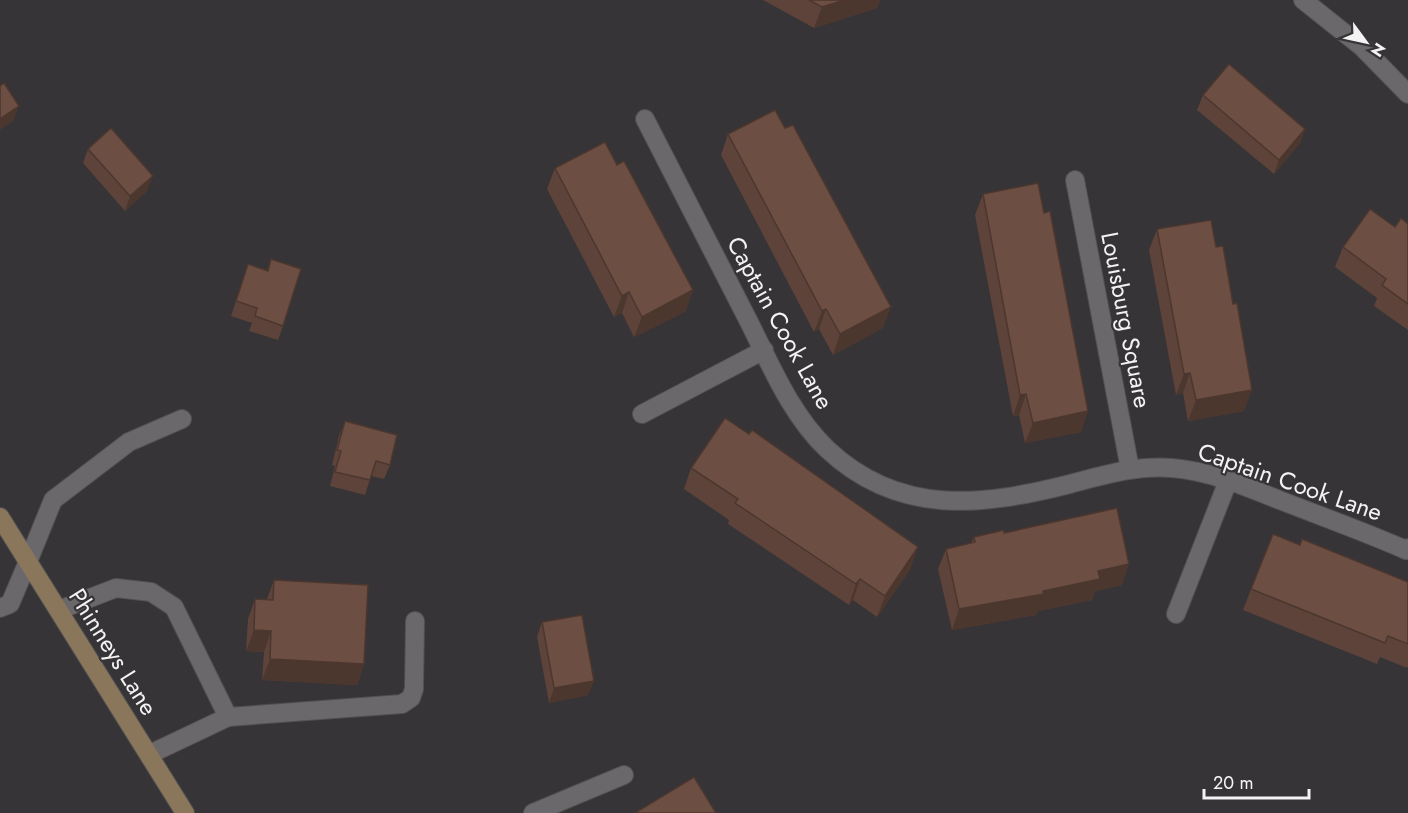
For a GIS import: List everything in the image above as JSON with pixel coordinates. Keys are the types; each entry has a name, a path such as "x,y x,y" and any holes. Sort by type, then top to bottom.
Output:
{"main road":[{"name":"Phinneys Lane","path":"0,517 27,564 150,753 185,813"}],"street":[{"path":"1303,0 1362,47 1408,94"},
{"name":"Captain Cook Lane","path":"645,119 791,404 826,448 855,471 890,489 924,499 958,502 992,500 1130,469 1176,468 1228,481 1407,550"},
{"name":"Louisburg Square","path":"1075,180 1130,469"},
{"path":"642,414 764,351"},
{"path":"0,608 10,604 53,500 129,442 182,418"},
{"path":"1176,614 1228,481"},
{"path":"58,610 116,588 151,592 174,606 228,717"},
{"path":"150,753 228,717 402,704 411,698 414,689 415,621"},
{"path":"533,813 624,775"}],"building":[{"path":"809,0 845,0 822,7"},
{"path":"1229,64 1305,129 1279,160 1203,95"},
{"path":"4,83 19,106 0,119 0,86"},
{"path":"775,110 785,128 793,125 891,307 840,334 826,309 822,311 728,134"},
{"path":"111,128 153,176 130,196 88,149"},
{"path":"605,142 617,165 624,161 693,290 642,317 629,292 622,296 555,168"},
{"path":"1038,183 1044,213 1050,211 1088,411 1033,423 1026,394 1020,395 983,194"},
{"path":"1370,209 1395,227 1401,218 1408,224 1408,304 1382,285 1386,279 1343,247"},
{"path":"1211,220 1216,247 1223,246 1233,304 1237,303 1252,390 1196,400 1190,373 1184,374 1157,229"},
{"path":"271,259 301,269 283,326 255,316 257,308 236,301 248,264 268,271"},
{"path":"725,418 749,434 752,430 918,547 885,596 860,579 856,584 735,503 738,499 691,468"},
{"path":"345,421 397,435 390,465 376,461 370,480 335,472 341,451 337,450"},
{"path":"1117,508 1129,564 1098,571 1100,579 1043,591 1044,594 959,609 946,549 975,542 974,537 1004,530 1004,533"},
{"path":"1273,534 1300,545 1302,539 1408,582 1408,644 1388,636 1385,643 1251,589"},
{"path":"274,580 368,585 364,664 270,659 271,631 254,630 255,599 273,600"},
{"path":"582,615 594,681 554,688 542,622"},
{"path":"694,777 716,813 635,813"}]}
